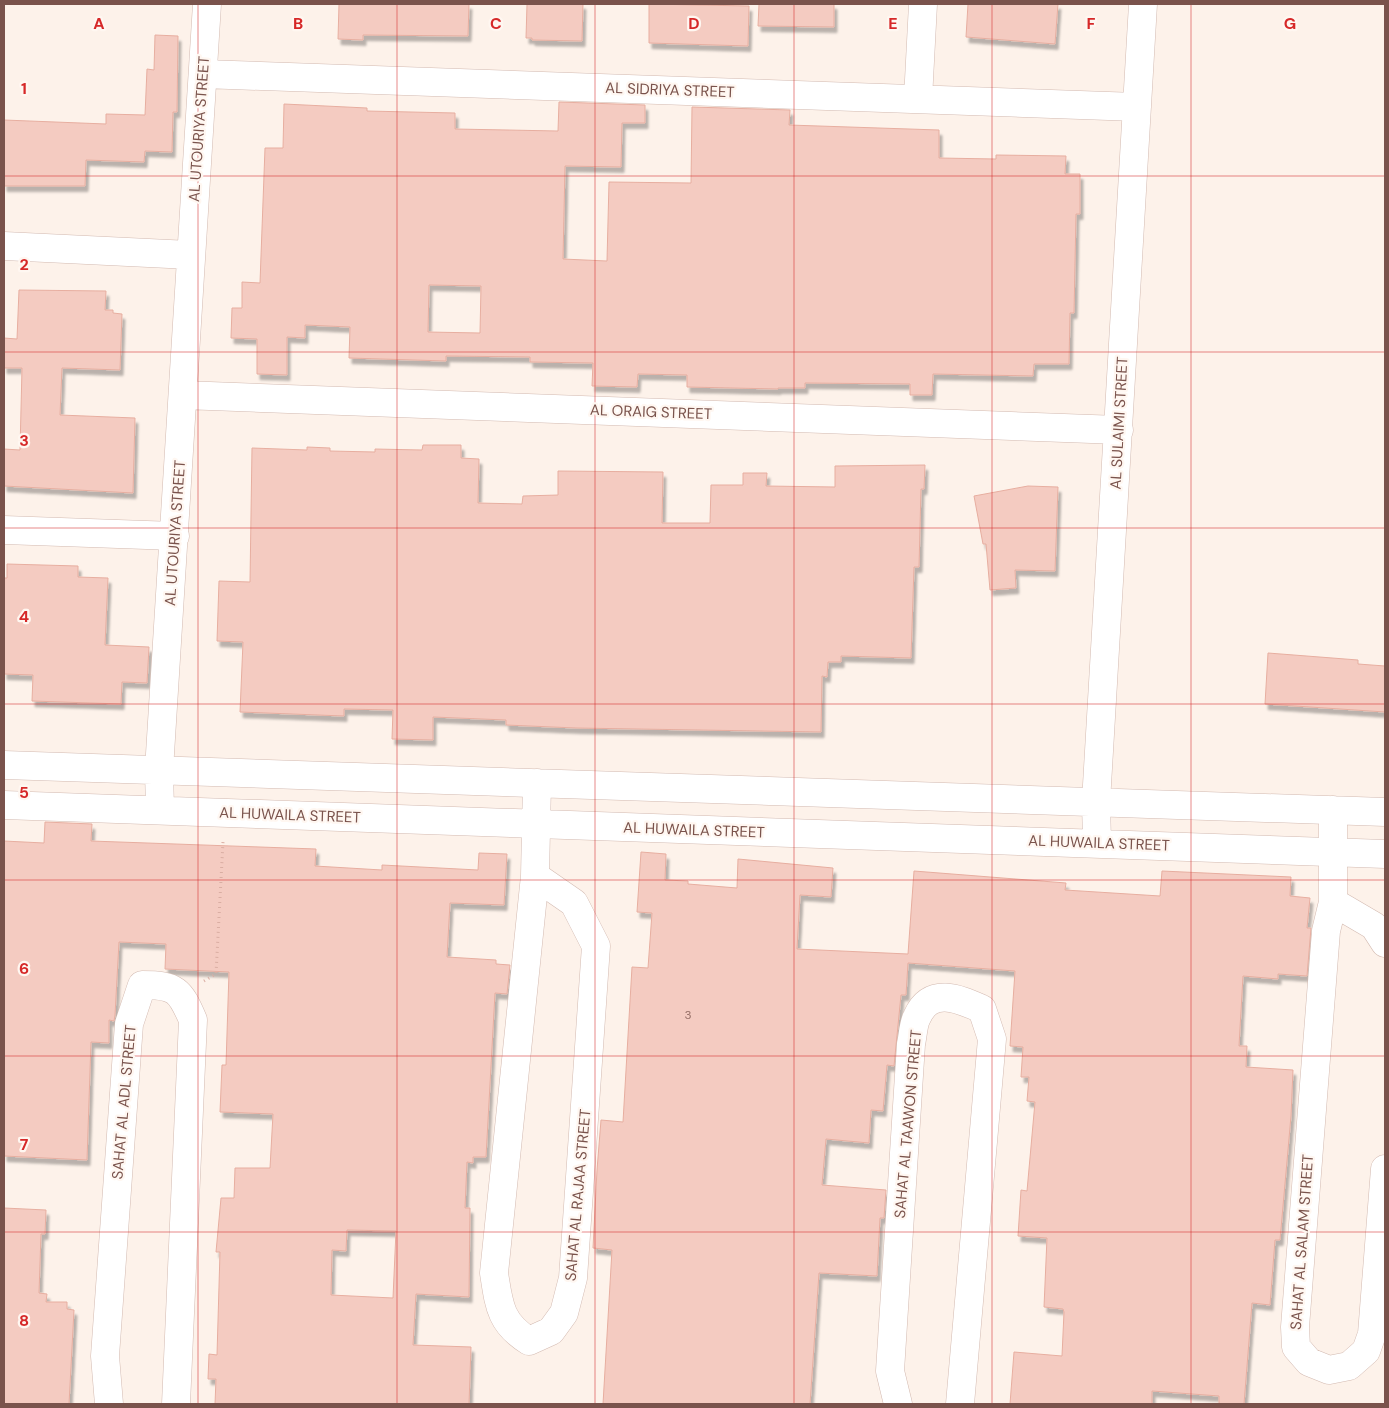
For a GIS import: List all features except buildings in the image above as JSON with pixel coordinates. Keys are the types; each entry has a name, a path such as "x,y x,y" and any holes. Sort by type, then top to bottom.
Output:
{"street":[{"name":"AL UTOURIYA STREET","path":"160,810 159,770 207,4"},
{"path":"918,99 923,4"},
{"name":"AL SULAIMI STREET","path":"1097,842 1096,802 1119,430 1142,4"},
{"name":"AL SIDRIYA STREET","path":"202,74 1137,107"},
{"path":"4,246 190,255"},
{"name":"AL ORAIG STREET","path":"183,395 1119,430"},
{"path":"4,530 175,536"},
{"path":"4,764 1385,812"},
{"name":"SAHAT AL RAJAA STREET","path":"535,876 574,903 596,946 573,1278 564,1313 551,1331 529,1341 514,1332 500,1311 494,1273 535,876 536,783"},
{"name":"AL HUWAILA STREET","path":"4,805 537,825 1097,842 1385,854"},
{"name":"SAHAT AL SALAM STREET","path":"1333,810 1333,902 1326,931 1296,1327 1296,1347 1309,1362 1329,1370 1349,1366 1366,1351 1372,1334 1385,1169"},
{"path":"1333,902 1374,926 1385,942"},
{"name":"SAHAT AL ADL STREET","path":"110,1404 105,1356 129,1024 142,985 162,985 182,995"},
{"path":"176,1404 193,1020 182,995"},
{"name":"SAHAT AL TAAWON STREET","path":"898,1404 890,1371 911,1044 917,1017 926,1004 945,996 961,999 982,1009 992,1039 960,1404"}],"path":[{"path":"182,995 216,974 225,813"}]}
